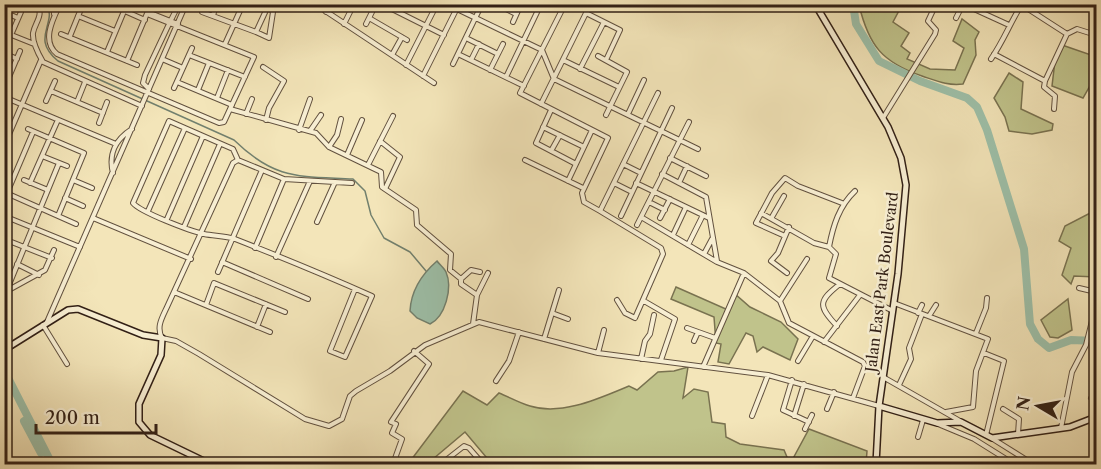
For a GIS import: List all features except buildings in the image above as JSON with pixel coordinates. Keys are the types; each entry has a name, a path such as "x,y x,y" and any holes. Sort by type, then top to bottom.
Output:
{"street":[{"path":"37,4 40,10 33,32 41,60 46,65 85,82 219,123 224,122 254,56 148,13"},
{"path":"53,4 54,17"},
{"path":"60,4 49,37 53,50 144,99"},
{"path":"70,36 83,4"},
{"path":"109,4 145,20"},
{"path":"107,52 127,4"},
{"path":"127,61 151,4"},
{"path":"144,99 145,75 179,4"},
{"path":"45,324 56,306 186,4"},
{"path":"213,15 217,4"},
{"path":"225,44 243,4"},
{"path":"315,4 434,83"},
{"path":"326,12 329,4"},
{"path":"344,24 354,4"},
{"path":"366,24 376,4"},
{"path":"382,4 444,34"},
{"path":"406,65 437,4"},
{"path":"453,64 482,4"},
{"path":"496,4 516,14"},
{"path":"513,22 521,4"},
{"path":"564,4 520,93 608,138 583,188 582,200 663,251 644,301 634,318 622,310 616,300"},
{"path":"616,4 622,7"},
{"name":"Jalan East Park Boulevard","path":"815,4 897,146 906,185 894,303 879,406 876,465"},
{"path":"882,119 910,70 935,34 936,30 928,21 936,4"},
{"path":"956,18 963,4 1009,25"},
{"path":"506,77 540,5"},
{"path":"541,104 590,5"},
{"path":"991,59 1008,34 1009,25 1022,5 1067,34"},
{"path":"202,12 271,38 273,12 269,6 256,32"},
{"path":"423,76 458,7 475,18 542,50 554,79 698,149"},
{"path":"4,12 18,18"},
{"path":"12,35 21,12"},
{"path":"586,13 620,30 606,60"},
{"path":"78,16 115,32"},
{"path":"369,18 407,40"},
{"path":"580,69 604,22"},
{"path":"1054,109 1055,96 1044,87 1045,81 1067,34 1077,29 1096,35"},
{"path":"4,32 36,45"},
{"path":"61,34 137,65"},
{"path":"392,55 402,37"},
{"path":"466,38 498,54"},
{"path":"471,60 479,44"},
{"path":"490,70 503,44"},
{"path":"174,88 192,48"},
{"path":"6,84 20,51"},
{"path":"4,53 17,59"},
{"path":"458,54 524,86"},
{"path":"994,54 1045,81"},
{"path":"189,55 245,77"},
{"path":"598,56 627,70 606,115"},
{"path":"162,59 183,68"},
{"path":"4,146 41,60"},
{"path":"563,60 620,87"},
{"path":"198,90 209,63"},
{"path":"263,67 284,81 269,108 266,120"},
{"path":"217,98 228,70"},
{"path":"4,73 10,75"},
{"path":"628,114 644,80"},
{"path":"46,102 55,81"},
{"path":"77,102 85,82"},
{"path":"177,82 217,98 246,114 298,130 310,131 319,135 329,147 382,173 380,185 416,210 417,225 451,254 450,270 461,279 461,284 477,296"},
{"path":"51,91 103,113"},
{"path":"600,211 658,93"},
{"path":"4,97 116,144"},
{"path":"246,114 252,99"},
{"path":"298,130 310,99"},
{"path":"99,123 107,102"},
{"path":"621,216 672,108"},
{"path":"551,110 536,143 576,164"},
{"path":"310,131 321,115"},
{"path":"368,165 393,116"},
{"path":"329,147 337,135 341,119"},
{"path":"347,155 362,120"},
{"path":"352,183 284,179 238,160 233,149 171,121 167,122 133,203 184,227 202,233 232,238 355,289 372,297 345,357 330,351 355,289"},
{"path":"30,183 57,122"},
{"path":"637,225 689,122"},
{"path":"543,127 584,147"},
{"path":"148,211 185,128"},
{"path":"113,173 111,166 116,144 122,136 133,129"},
{"path":"568,181 592,130"},
{"path":"58,216 84,153 30,131 6,193 76,224"},
{"path":"551,151 560,135"},
{"path":"167,219 203,136"},
{"path":"380,141 400,157 385,189"},
{"path":"184,227 220,144"},
{"path":"42,156 67,166"},
{"path":"670,158 706,176"},
{"path":"210,465 150,435 139,422 139,404 160,355 162,338 160,324 233,163 238,160"},
{"path":"525,160 583,188"},
{"path":"5,292 59,163"},
{"path":"623,164 641,173"},
{"path":"679,183 687,166"},
{"path":"218,272 262,170"},
{"path":"662,174 706,197 717,262"},
{"path":"785,236 756,225 772,193 785,178 798,186 842,203"},
{"path":"255,248 284,179"},
{"path":"24,180 48,190"},
{"path":"73,180 92,188"},
{"path":"276,257 310,181"},
{"path":"317,222 334,182"},
{"path":"614,183 632,192"},
{"path":"636,183 710,218"},
{"path":"829,248 842,203 855,191"},
{"path":"772,217 784,196"},
{"path":"66,198 83,206"},
{"path":"660,218 670,199"},
{"path":"649,202 665,210"},
{"path":"672,235 686,207"},
{"path":"761,213 772,217 814,243 829,248 836,254 829,278 893,311"},
{"path":"688,245 703,215"},
{"path":"4,216 80,247"},
{"path":"641,217 717,262 744,273 780,301 789,323 863,362 865,366 853,398"},
{"path":"93,218 191,259"},
{"path":"787,273 771,261 789,227"},
{"path":"704,254 713,237"},
{"path":"5,241 52,258"},
{"path":"5,292 39,275 47,268 54,250"},
{"path":"780,301 807,259"},
{"path":"222,262 308,298"},
{"path":"17,264 39,275"},
{"path":"461,279 471,270 480,272"},
{"path":"473,325 477,296 488,273"},
{"path":"703,367 744,273"},
{"path":"206,305 214,283 285,312"},
{"path":"837,326 823,310 822,304 824,298 840,284"},
{"path":"1079,288 1096,292"},
{"path":"544,339 559,290"},
{"path":"174,292 270,332"},
{"path":"824,342 860,294"},
{"path":"976,333 986,308 987,298"},
{"path":"644,301 675,319 661,360"},
{"path":"894,303 988,339 976,371 973,407 946,412"},
{"path":"257,327 266,304"},
{"path":"899,385 911,358 909,348 922,305"},
{"path":"928,316 936,305"},
{"path":"1061,428 1072,372 1086,345 1096,306"},
{"path":"6,349 68,310 78,309 142,335 172,340 305,419 329,426 342,419 354,393 390,371 414,351 483,322 598,353 792,380 923,420 940,423 958,422"},
{"path":"552,313 568,318"},
{"path":"640,359 645,340 650,336 654,315"},
{"path":"45,324 67,364"},
{"path":"687,328 714,338"},
{"path":"598,353 604,330"},
{"path":"496,381 509,361 519,332"},
{"path":"694,341 698,332"},
{"path":"798,362 813,336"},
{"path":"393,465 402,439 392,433 396,424 391,422 429,364 414,351"},
{"path":"984,353 1004,361 986,436"},
{"path":"752,416 768,375"},
{"path":"883,377 946,412 958,422 992,438 1026,463 1033,465"},
{"path":"792,380 783,410 809,422"},
{"path":"794,416 804,384"},
{"path":"827,409 834,392"},
{"path":"1091,398 1096,402"},
{"path":"1003,409 1019,418 1018,434"},
{"path":"805,429 812,415"},
{"path":"992,438 1082,424 1096,417"},
{"path":"918,438 923,420"},
{"path":"940,423 974,439 1014,465"},
{"path":"441,465 466,446 483,465"}],"shaded area":[{"path":"859,5 902,5 893,22 909,33 901,46 910,53 907,59 930,69 955,70 964,48 953,41 962,19 979,32 975,40 976,55 963,84 947,84 933,80 908,71 887,58 879,51 867,31"},
{"path":"1062,45 1094,56 1096,75 1083,98 1052,86 1055,61"},
{"path":"1009,73 1023,82 1021,109 1053,124 1052,130 1032,134 1009,131 1005,117 994,98"},
{"path":"1096,210 1096,277 1074,276 1071,284 1062,275 1071,248 1059,241 1065,226"},
{"path":"437,261 446,272 449,286 444,309 430,324 417,318 410,311 418,283"},
{"path":"676,287 728,310 735,294 750,307 781,322 798,339 790,360 763,347 757,352 753,336 746,333 729,364 718,362 721,344 716,343 714,317 671,299"},
{"path":"1068,299 1072,330 1058,338 1050,337 1041,320"},
{"path":"688,367 683,398 694,389 708,392 712,422 725,424 726,437 740,444 784,450 790,464 492,464 465,432 427,464 408,464 463,391 487,405 499,393 530,406 555,409 581,404 629,386 637,390 658,372"},
{"path":"809,429 867,451 866,464 790,464"}],"waterway":[{"path":"47,4 49,19 46,45 58,61 234,140 262,163 275,169 302,176 353,179 365,191 371,215 384,238 410,252 426,271"},
{"path":"853,4 856,24 879,61 920,81 967,98 977,107 987,130 1024,249 1030,324 1038,339 1049,348 1071,340 1096,341"},
{"path":"4,370 52,464"},
{"path":"24,421 41,453"}]}
